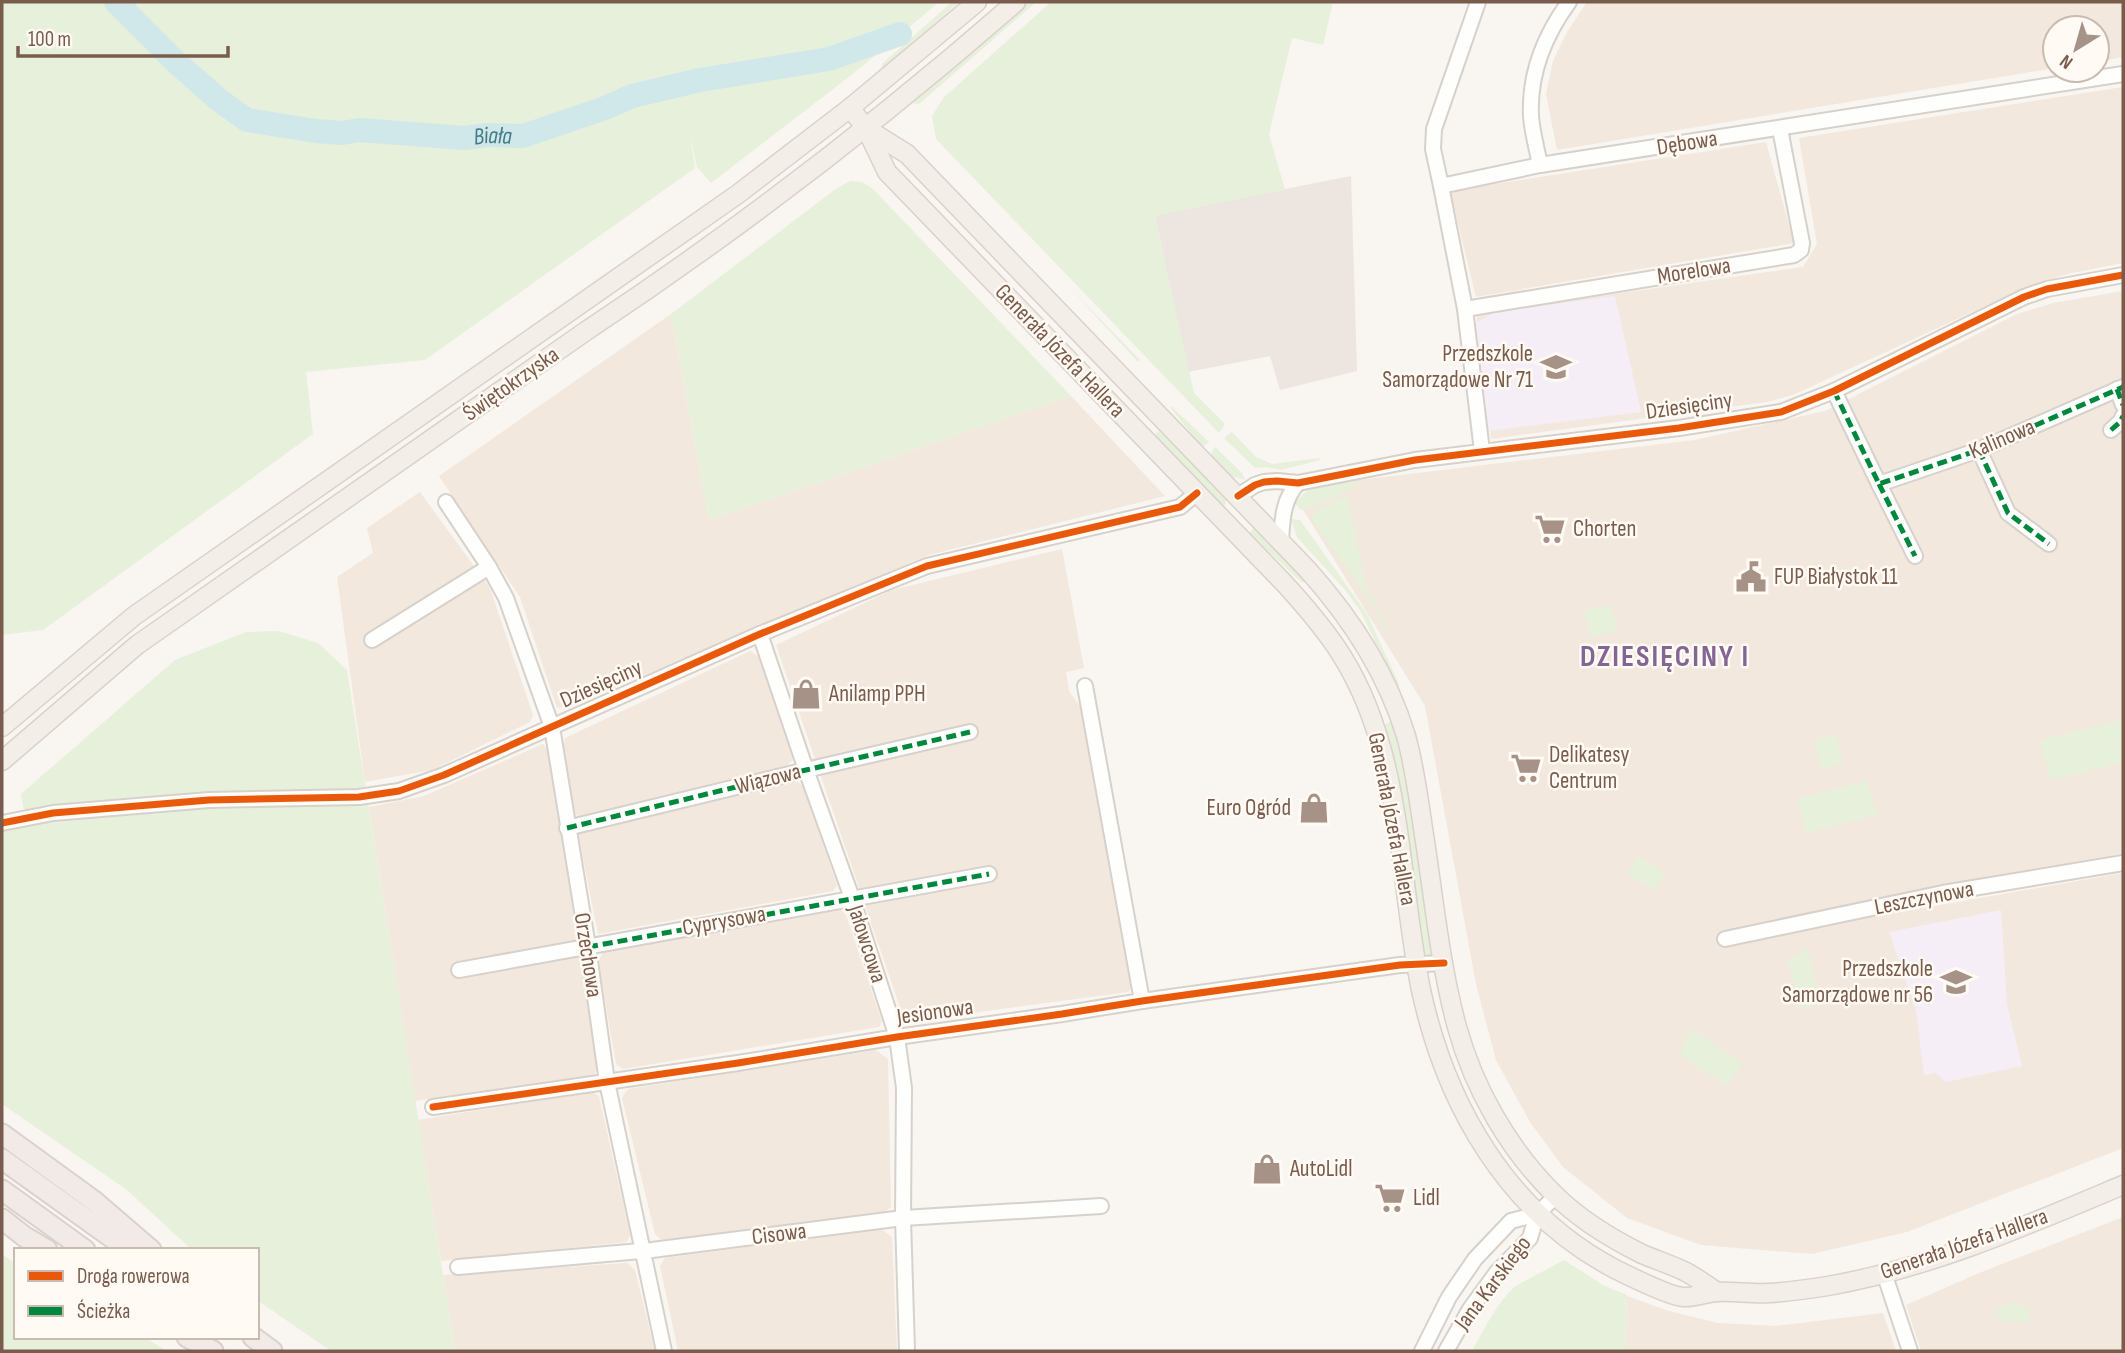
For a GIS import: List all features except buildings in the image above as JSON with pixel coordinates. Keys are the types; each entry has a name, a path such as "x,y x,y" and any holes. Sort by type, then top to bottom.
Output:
{"highway":[{"path":"2,1134 94,1201 149,1248"},
{"path":"2,1159 127,1248"},
{"path":"2,1190 82,1248"},
{"path":"2,1219 44,1248"},
{"path":"191,1339 213,1351"},
{"path":"210,1339 226,1351"}],"main road":[{"name":"Świętokrzyska","path":"2,727 134,616 738,194 850,108 977,2"},
{"name":"Świętokrzyska","path":"2,761 137,645 586,331 646,292 808,174 1016,2"},
{"name":"Generała Józefa Hallera","path":"850,108 866,128 887,172 1284,583 1313,615 1342,656 1373,721 1388,775 1421,988 1434,1045 1458,1101 1489,1156 1537,1214 1572,1243 1631,1278 1682,1297 1717,1292 1770,1293 1828,1286 1910,1267 2123,1185"},
{"name":"Generała Józefa Hallera","path":"866,128 907,154 1332,597 1370,653 1396,709 1411,756 1457,1028 1481,1091 1510,1140 1556,1196 1580,1217 1617,1241 1686,1272 1717,1292"},
{"path":"1033,323 1051,303"},
{"path":"1373,721 1396,709"},
{"path":"1489,1156 1510,1140"}],"street":[{"path":"1478,2 1434,129 1433,149 1465,309 1482,451"},
{"path":"1540,165 1531,116 1533,84 1540,55 1554,22 1569,2"},
{"name":"Dębowa","path":"1441,186 1540,165 2123,74"},
{"name":"Morelowa","path":"1465,309 1794,255 1801,250 1802,243 1780,129"},
{"name":"Dziesięciny","path":"1238,496 1264,482 1298,483 1406,462 1767,415 1796,407 1834,391 2024,296 2123,275"},
{"path":"2120,388 2123,405"},
{"name":"Kalinowa","path":"1879,484 1979,450 2120,388"},
{"path":"1834,391 1915,556"},
{"path":"2111,429 2123,416"},
{"path":"1979,450 2008,513 2049,544"},
{"path":"1281,541 1286,503 1298,483"},
{"name":"Dziesięciny","path":"2,823 53,813 158,803 274,797 346,798 386,793 437,778 760,634 927,566 1180,507 1197,493"},
{"name":"Orzechowa","path":"446,502 506,598 552,727 607,1082 664,1351"},
{"path":"372,640 489,567"},
{"name":"Jałowcowa","path":"760,634 852,898 897,1037 904,1088 903,1219 907,1351"},
{"path":"1085,686 1142,1000"},
{"name":"Wiązowa","path":"567,828 970,732"},
{"name":"Leszczynowa","path":"1725,939 1956,891 2123,863"},
{"name":"Cyprysowa","path":"459,970 989,874"},
{"name":"Jesionowa","path":"432,1107 1142,1000 1417,963 1444,963"},
{"name":"Jana Karskiego","path":"1449,1345 1470,1309 1497,1272 1530,1238 1537,1214 1556,1196"},
{"name":"Cisowa","path":"458,1267 643,1251 903,1219 1101,1206"},
{"name":"Jana Karskiego","path":"1422,1351 1450,1297 1475,1259 1511,1220 1537,1214"},
{"path":"1884,1273 1910,1351"},
{"path":"1433,1327 1449,1345"}],"shaded area":[{"path":"1587,2 2123,2 2123,57 2111,59 2111,14 2041,14 2041,70 1557,150 1546,94 1553,61 1567,32"},
{"path":"2123,87 2123,263 2067,274 2024,288 1793,395 1767,402 1491,439 1476,314 1803,267 1817,244 1799,138"},
{"path":"1766,142 1794,243 1476,297 1450,191"},
{"path":"1351,176 1357,371 1280,390 1270,356 1188,372 1155,215"},
{"path":"2123,291 2123,853 1870,901 1871,917 2123,873 2123,1148 1907,1232 1812,1254 1701,1245 1627,1218 1563,1167 1530,1122 1496,1060 1476,984 1425,706 1297,500 1342,482 1695,440 1825,411 2017,314 2053,303"},
{"name":"Przedszkole Samorządowe Nr 71","path":"1615,296 1641,412 1488,431 1475,323 1496,312"},
{"path":"671,314 709,520 1071,396 1165,496 929,555 572,706 557,708 520,597 439,476"},
{"path":"420,492 490,588 533,715 530,722 432,770 365,782 337,577 373,553 367,528"},
{"path":"1062,549 1084,668 1066,672 1069,691 1081,708 1134,984 1128,992 905,1022 776,645 892,590"},
{"path":"750,651 759,657 793,759 787,766 582,818 575,814 563,748 565,738"},
{"path":"543,744 548,750 598,1070 594,1075 415,1101 369,807 424,796"},
{"path":"795,779 803,787 837,885 833,891 598,934 578,833"},
{"path":"838,907 846,915 882,1022 879,1027 623,1069 616,1064 598,961 605,950"},
{"name":"Przedszkole Samorządowe nr 56","path":"2001,910 2007,1004 2022,1066 1946,1082 1936,1073 1924,1075 1916,1010 1889,932"},
{"path":"876,1050 888,1059 891,1207 881,1215 662,1240 655,1234 622,1098 628,1089"},
{"path":"592,1092 599,1096 630,1234 627,1242 441,1261 418,1120"},
{"path":"2123,1217 2123,1351 1921,1351 1906,1305 1979,1273"},
{"path":"881,1229 892,1237 897,1351 678,1351 660,1266 665,1258"},
{"path":"627,1263 635,1270 655,1351 455,1351 443,1275"},
{"path":"1627,1296 1669,1311 1718,1323 1775,1326 1883,1313 1896,1351 1625,1351"}],"green space":[{"path":"2,2 939,2 854,73 711,183 697,167 690,136 695,168 425,360 306,372 313,434 43,630 2,635"},
{"path":"952,2 959,2 882,69 882,64"},
{"path":"1028,2 1036,2 919,104 912,103"},
{"path":"1051,2 1333,2 1323,45 1292,38 1269,134 1285,190 1155,216 1194,393 1225,424 1219,433 936,139 932,116 944,97"},
{"path":"851,181 862,182 872,188 1071,396 709,520 671,314 837,188"},
{"path":"1070,288 1140,360 1138,362"},
{"path":"1172,407 1209,442 1202,447"},
{"path":"1159,431 1227,498 1224,508 1154,435"},
{"path":"1232,432 1256,457 1272,464 1320,460 1281,470 1255,468 1224,438"},
{"path":"1215,447 1242,473 1245,480 1231,476 1210,455"},
{"path":"1349,480 1360,485 1310,508 1301,510 1294,503 1308,490"},
{"path":"1348,495 1366,587 1378,607 1395,650 1375,608 1312,520 1314,512"},
{"path":"1291,519 1300,520 1367,614 1399,684 1398,689 1361,612 1346,591 1297,537"},
{"path":"1255,527 1305,580 1302,583 1249,533"},
{"path":"1611,605 1618,631 1590,637 1584,611"},
{"path":"279,631 318,643 347,670 455,1351 331,1351 259,1301 259,1248 190,1248 127,1190 2,1104 2,831 26,823 21,794 175,660 246,632"},
{"path":"2123,720 2123,763 2050,780 2040,740"},
{"path":"1391,721 1407,782 1434,959 1424,953 1398,783 1384,725"},
{"path":"1837,735 1843,764 1821,769 1814,739"},
{"path":"1868,780 1877,815 1806,833 1797,799"},
{"path":"1638,856 1665,873 1654,891 1627,873"},
{"path":"1808,948 1819,1005 1800,1009 1788,961"},
{"path":"1690,1028 1743,1063 1727,1086 1680,1055"},
{"path":"2,1254 14,1263 14,1339 147,1339 167,1351 2,1351"},
{"path":"1564,1260 1603,1285 1627,1295 1625,1351 1472,1351 1496,1309 1514,1287"},
{"path":"2015,1303 2029,1309 2028,1323 1999,1320 1997,1308"}],"waterway":[{"name":"Biała","path":"116,2 177,63 219,100 247,120 316,131 342,133 360,130 464,138 487,135 523,136 632,96 700,80 829,59 900,34"}],"marked path":[{"path":"1834,391 1879,484 1979,450 2123,387"},
{"path":"2117,389 2123,405"},
{"path":"2111,430 2123,416"},
{"path":"1979,450 2008,513 2049,544"},
{"path":"1879,484 1915,556"},
{"path":"567,828 970,732"},
{"path":"588,947 989,874"}],"cycle path":[{"path":"1238,496 1264,482 1298,483 1415,460 1679,428 1781,412 1834,391 2024,297 2047,289 2123,275"},
{"path":"2,823 53,813 209,800 359,797 399,791 444,775 760,634 927,566 1180,507 1197,493"},
{"path":"433,1107 1142,1001 1400,965 1444,963"}],"place":[{"name":"Przedszkole Samorządowe Nr 71","path":"1556,367"},
{"name":"Chorten","path":"1550,529"},
{"name":"FUP Białystok 11","path":"1751,577"},
{"name":"Anilamp PPH","path":"806,694"},
{"name":"Delikatesy Centrum","path":"1526,768"},
{"name":"Euro Ogród","path":"1314,808"},
{"name":"Przedszkole Samorządowe nr 56","path":"1956,982"},
{"name":"AutoLidl","path":"1267,1169"},
{"name":"Lidl","path":"1390,1198"}],"district":[{"name":"DZIESIĘCINY I","path":"1665,657"}]}
